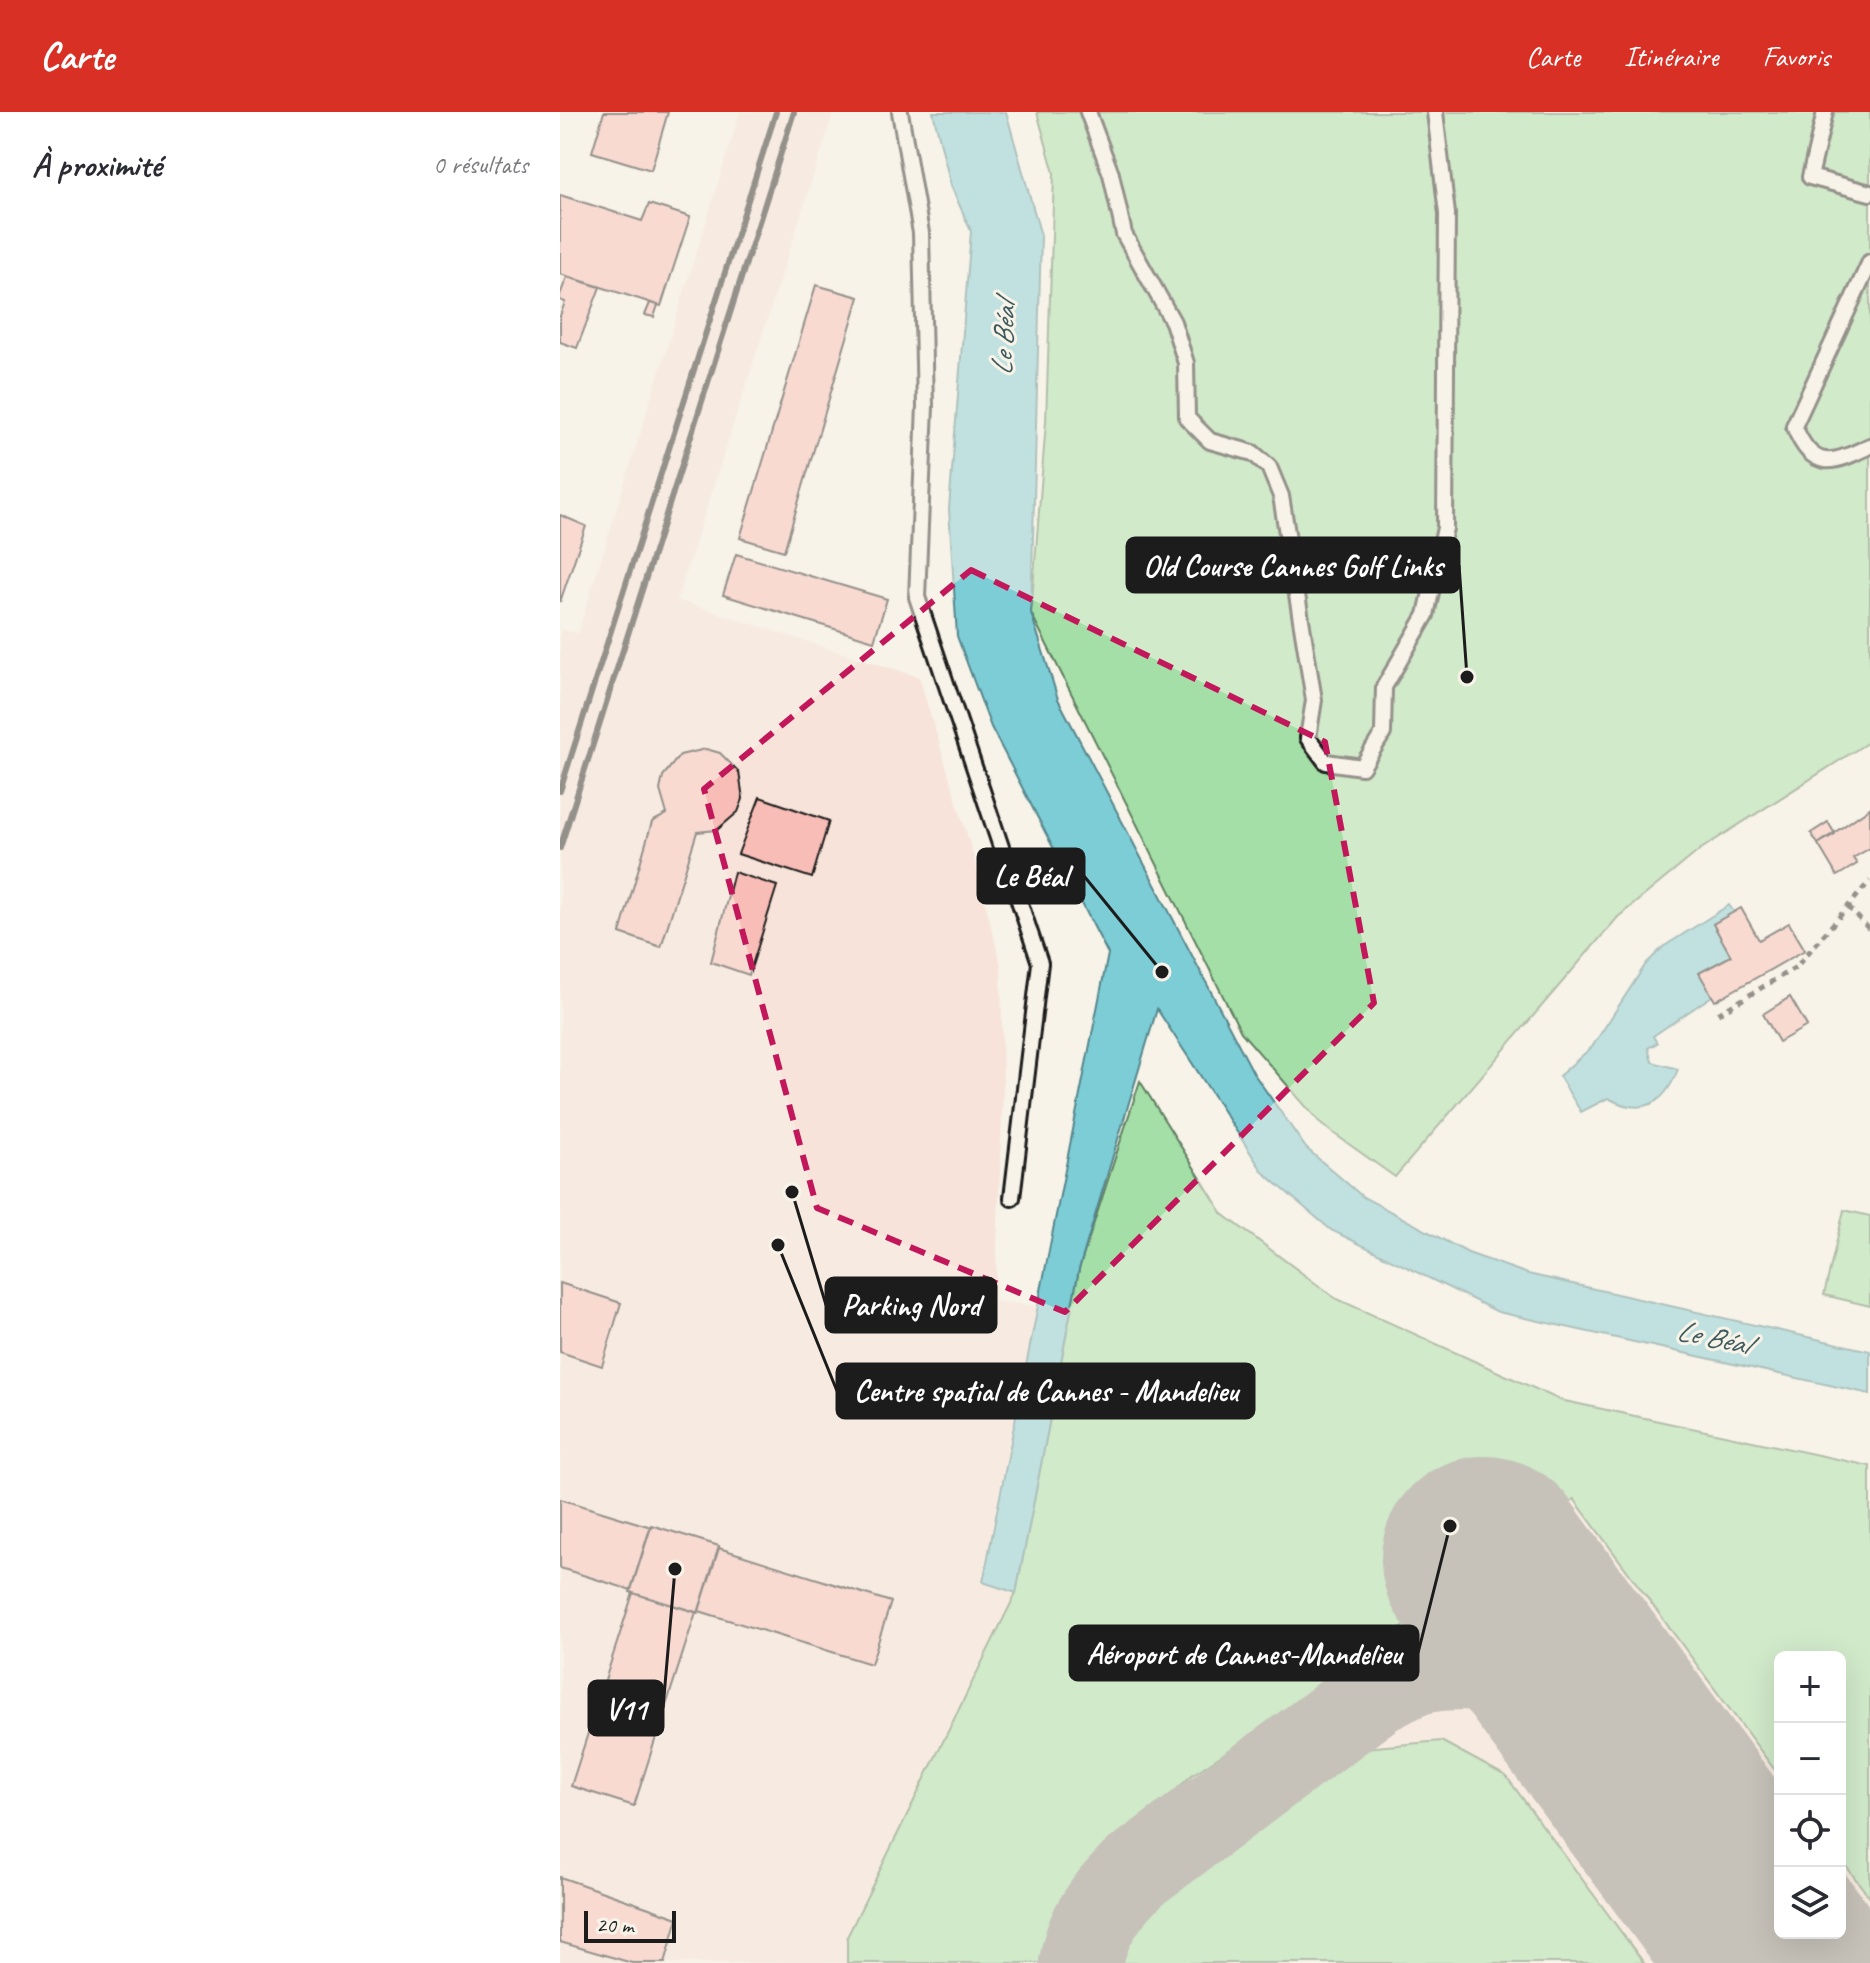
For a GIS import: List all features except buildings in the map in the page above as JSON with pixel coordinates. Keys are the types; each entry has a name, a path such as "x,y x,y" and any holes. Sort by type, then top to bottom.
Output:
{"lane":[{"path":"900,112 921,233 925,406 917,597 1040,963 1012,1198"},
{"path":"1088,112 1111,174 1124,234 1173,322 1186,363 1187,418 1210,441 1253,453 1269,467 1281,496 1314,700 1308,738 1326,762 1362,767 1383,733 1384,687 1426,615 1445,528 1447,214 1435,112"},
{"path":"1825,112 1810,177 1870,193"},
{"path":"1870,262 1794,426 1802,444 1817,459 1837,462 1870,446"}],"path":[{"path":"1718,1014 1796,967 1870,881"},
{"path":"1848,907 1870,930"}],"highlighted area":[{"path":"971,570 1325,742 1374,1003 1065,1312 817,1208 704,789"}],"shaded area":[{"path":"740,112 834,112 677,600 919,677 972,851 1001,966 1003,1086 995,1301 1037,1306 983,1582 1016,1592 1079,1269 1140,1081 1223,1214 1335,1298 1560,1400 1870,1470 1870,1963 560,1963 560,629 578,633"}],"green space":[{"path":"1037,112 1870,112 1870,741 1701,849 1618,917 1395,1177 1322,1125 1241,1032 1031,613 1046,422 1054,173"},
{"path":"1140,1081 1223,1214 1335,1298 1560,1400 1870,1466 1870,1898 1846,1866 1846,1651 1774,1651 1774,1769 1574,1499 1315,1693 1192,1775 1070,1889 1045,1963 847,1963 847,1937 1016,1593 1079,1269"},
{"path":"1844,1210 1870,1216 1870,1306 1824,1295"},
{"path":"1441,1741 1506,1776 1644,1963 1122,1963 1135,1908 1364,1748"}],"water":[{"path":"933,112 1006,112 1041,236 1031,613 1058,699 1254,1074 1306,1148 1363,1197 1468,1253 1528,1274 1870,1351 1870,1394 1498,1312 1331,1230 1263,1172 1157,1009 1079,1269 1016,1593 983,1582 1108,954 991,727 957,636 949,509 971,231 951,186"},
{"path":"1729,905 1734,912 1713,924 1731,956 1700,973 1712,996 1653,1036 1657,1043 1648,1048 1652,1062 1678,1069 1666,1091 1651,1104 1632,1106 1608,1098 1581,1112 1559,1076 1592,1047 1646,964 1663,947"}],"taxiway":[{"path":"1081,1963 1093,1925 1115,1893 1134,1873 1375,1693 1415,1674 1464,1668 1502,1671 1537,1680 1572,1701 1630,1756"}],"runway":[{"path":"1485,1560 1782,1963"}],"railway":[{"path":"560,791 776,112"},
{"path":"560,848 794,112"}],"place":[{"name":"Old Course Cannes Golf Links","path":"1467,677"},
{"name":"Le Béal","path":"1162,972"},
{"name":"Parking Nord","path":"792,1192"},
{"name":"Centre spatial de Cannes - Mandelieu","path":"778,1245"},
{"name":"Aéroport de Cannes-Mandelieu","path":"1450,1526"},
{"name":"V11","path":"675,1569"}]}
